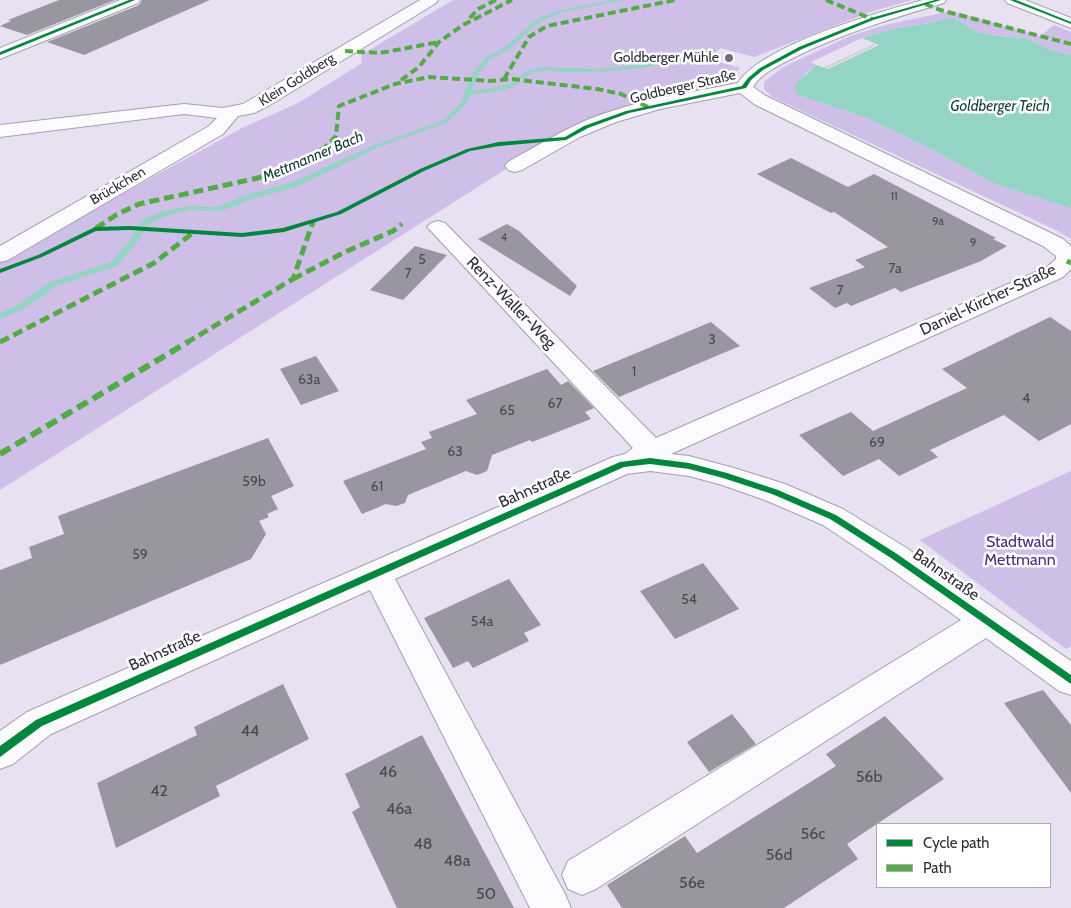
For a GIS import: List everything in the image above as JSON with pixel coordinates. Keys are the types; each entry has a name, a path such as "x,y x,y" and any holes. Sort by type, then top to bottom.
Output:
{"street":[{"path":"5,53 134,0"},
{"name":"Klein Goldberg","path":"0,132 184,109 232,112 248,109 431,0"},
{"name":"Goldberger Straße","path":"515,166 579,130 610,118 648,107 744,87 746,80 763,68 815,42 872,19 938,0"},
{"path":"1012,0 1071,23 1070,28 1065,33 1044,33"},
{"name":"Daniel-Kircher-Straße","path":"624,464 1055,272 1067,261 1067,256 1061,248 1044,237 760,100 750,94 744,87"},
{"name":"Brückchen","path":"0,255 216,130 232,112"},
{"name":"Renz-Waller-Weg","path":"438,227 652,451"},
{"name":"Bahnstraße","path":"0,752 39,723 376,572 624,464 650,461 674,462 724,475 775,492 832,517 894,556 1071,680"},
{"path":"376,572 551,908"},
{"name":"Bahnstraße","path":"582,875 987,621"}],"path":[{"path":"825,68 877,44"},
{"path":"130,228 242,235 263,234 298,226 339,213 444,160 469,150 508,143"},
{"path":"339,213 402,224 438,227"},
{"path":"987,621 993,595 1071,544"}],"green space":[{"path":"453,0 912,0 870,12 754,57 721,48 713,54 704,52 698,56 740,68 718,88 566,131 0,490 0,261 242,128 298,103 362,63 361,55"},
{"path":"951,11 1040,36 1054,25 1071,32 1071,55 1053,51 1025,38 976,32 960,21 950,18 897,28 862,38 811,62 816,65 805,74 798,95 867,118 935,151 995,184 1071,208 1071,239 1058,231 772,97 764,89 764,82 785,66 848,37 885,25"},
{"name":"Stadtwald Mettmann","path":"1071,471 1071,646 1066,649 920,540"}],"water":[{"name":"Goldberger Teich","path":"950,18 960,21 976,32 1025,38 1053,51 1071,55 1071,208 995,184 935,151 867,118 798,95 794,86 816,65 828,69 879,45 862,38 897,28"}],"building":[{"path":"59,0 115,0 27,35 0,26 11,21 8,20"},
{"path":"142,0 210,0 84,55 47,42 139,5"},
{"path":"791,158 848,187 874,174 996,238 993,239 1007,246 981,261 901,292 895,288 851,306 847,303 835,308 809,288 865,267 855,260 888,247 834,212 831,213 757,174"},
{"path":"507,224 519,231 577,286 570,296 478,239"},
{"path":"415,246 447,255 403,300 370,290"},
{"path":"1050,317 1071,331 1071,424 1039,441 1004,415 930,450 938,457 899,476 879,459 843,476 799,435 851,412 873,431 967,388 942,369"},
{"path":"711,322 740,346 619,397 593,371"},
{"path":"316,356 339,391 301,405 280,369"},
{"path":"547,369 561,385 568,381 594,408 585,412 591,419 492,455 487,471 477,475 466,471 408,495 405,503 396,506 386,504 362,514 343,481 426,449 421,442 432,438 429,432 477,414 466,400"},
{"path":"268,438 294,486 271,496 278,509 267,514 269,517 259,521 266,534 251,559 0,665 0,570 32,558 29,547 64,534 58,516"},
{"path":"703,563 739,609 675,639 640,591"},
{"path":"509,579 541,625 524,633 529,641 473,668 468,661 453,668 424,618"},
{"path":"283,684 309,739 216,786 220,796 116,848 97,783 197,735 194,727"},
{"path":"1043,690 1071,725 1071,793 1004,703"},
{"path":"732,714 756,744 709,772 687,742"},
{"path":"885,716 944,779 847,844 858,859 784,908 622,908 607,885 685,836 697,853 836,766 826,754"},
{"path":"422,735 514,908 397,908 352,812 360,807 345,774"}],"waterway":[{"name":"Mettmanner Bach","path":"467,94 476,73 488,58 505,50 537,21 559,12 621,0"},
{"path":"522,78 527,73 541,69 599,71 652,65 688,58"},
{"path":"467,94 505,88 516,83"},
{"name":"Mettmanner Bach","path":"0,316 21,307 53,284 114,264 135,239 145,222 167,213 190,208 219,209 246,198 293,185 377,146 444,122 463,104 467,94"}],"marked path":[{"path":"470,18 478,9 496,0"},
{"path":"401,80 419,67 439,42 463,25 512,0"},
{"path":"504,79 529,37 547,26 675,0"},
{"path":"826,0 872,19"},
{"path":"925,4 940,10 1071,44"},
{"path":"345,51 369,54 380,53 439,42"},
{"path":"96,228 133,206 258,178 301,162 319,153 333,141 338,132 337,110 339,106 395,84 429,77 490,81 511,79 597,89 621,94 648,107"},
{"path":"0,454 293,279 313,222"},
{"path":"293,279 345,252 393,231 402,224"},
{"path":"0,342 154,263 194,232"},
{"path":"1067,261 1071,263"}],"cycle path":[{"path":"0,54 133,0"},
{"path":"0,271 40,256 95,229 130,228 242,235 284,230 339,213 422,170 469,150 499,144 566,138 586,127 628,112 744,87 749,79 762,69 823,38 872,19 939,0"},
{"path":"1012,0 1071,23"},
{"path":"0,752 39,723 623,464 650,461 689,466 724,475 775,492 833,517 894,556 1071,680"}],"place":[{"name":"Goldberger Mühle","path":"729,58"}]}
